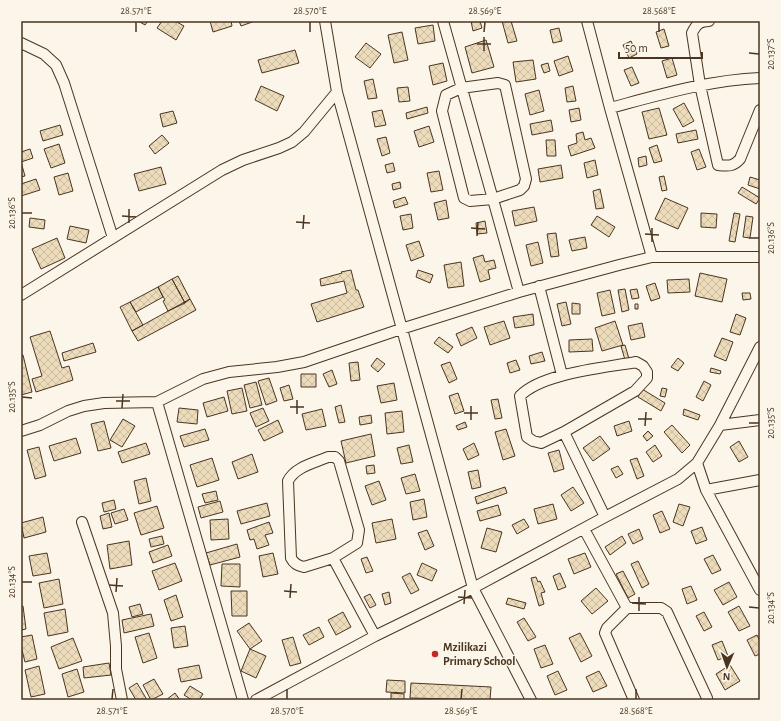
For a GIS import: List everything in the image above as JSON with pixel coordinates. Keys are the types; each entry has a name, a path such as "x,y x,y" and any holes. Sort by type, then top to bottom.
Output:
{"street":[{"path":"325,21 337,92 473,588 531,700"},
{"path":"443,21 519,292"},
{"path":"587,21 652,257"},
{"path":"709,21 702,21 696,25 692,33 700,85 718,165 728,166 735,164 740,159 760,110"},
{"path":"21,43 44,54 56,65 64,83 113,238"},
{"path":"610,108 700,85 740,79 760,78"},
{"path":"498,83 505,85 526,179 524,186 520,190 493,199 470,201 464,198 442,112 446,95 461,88 498,83"},
{"path":"21,295 222,170 243,160 292,142 304,132 337,92"},
{"path":"21,431 40,425 68,411 94,404 157,402 203,379 229,372 277,367 304,362 401,329 519,292 652,257 760,257"},
{"path":"539,286 562,375"},
{"path":"256,700 375,636 473,588 678,479 697,463 720,425 760,347"},
{"path":"636,362 643,366 647,372 646,378 635,391 564,432 541,443 533,441 527,437 520,396 526,390 562,375 636,362"},
{"path":"157,402 243,700"},
{"path":"720,425 760,420"},
{"path":"564,432 605,517"},
{"path":"328,457 335,457 339,461 359,530 357,544 333,558 304,567 293,562 290,550 288,481 291,475 297,470 328,457"},
{"path":"697,463 706,490 760,590"},
{"path":"706,490 760,480"},
{"path":"82,522 113,613 116,646 116,669 122,700"},
{"path":"584,529 627,608"},
{"path":"333,558 375,636"},
{"path":"634,700 605,633 607,628 627,608 661,608 667,612 707,700"}],"building":[{"path":"138,21 148,21 145,25"},
{"path":"162,21 175,21 184,26 176,40 157,28"},
{"path":"210,21 231,21 232,26 213,32"},
{"path":"239,21 255,21 241,26"},
{"path":"471,21 480,21 482,28 473,31"},
{"path":"502,21 511,21 517,41 508,43"},
{"path":"433,25 435,41 418,44 415,28"},
{"path":"559,28 562,41 553,43 550,30"},
{"path":"664,29 669,46 661,48 656,32"},
{"path":"402,32 408,60 394,63 388,35"},
{"path":"486,40 494,67 472,73 465,47"},
{"path":"631,41 637,54 629,58 623,45"},
{"path":"366,43 381,54 370,68 355,57"},
{"path":"295,50 299,63 262,73 258,60"},
{"path":"568,56 573,71 559,76 554,61"},
{"path":"672,58 677,75 667,78 662,61"},
{"path":"533,60 536,79 516,82 513,62"},
{"path":"443,63 447,81 433,85 429,66"},
{"path":"548,63 550,71 544,73 541,65"},
{"path":"632,67 639,83 631,86 624,70"},
{"path":"373,79 377,98 368,99 364,81"},
{"path":"261,86 284,96 277,111 255,100"},
{"path":"573,86 576,101 567,102 565,88"},
{"path":"408,87 410,101 399,102 397,88"},
{"path":"539,90 544,111 530,115 525,94"},
{"path":"684,103 694,121 683,127 673,109"},
{"path":"427,107 428,113 407,119 406,113"},
{"path":"579,108 581,120 571,122 569,110"},
{"path":"659,108 667,135 649,139 642,112"},
{"path":"382,110 386,125 375,127 372,112"},
{"path":"173,111 177,123 163,127 160,114"},
{"path":"551,120 553,131 532,135 530,124"},
{"path":"60,125 63,135 43,141 40,131"},
{"path":"429,126 434,142 419,147 414,131"},
{"path":"696,130 698,139 678,143 676,134"},
{"path":"583,132 585,140 591,138 595,148 571,156 568,146 577,143 576,134"},
{"path":"162,135 169,143 155,154 149,146"},
{"path":"386,137 390,153 382,156 377,139"},
{"path":"546,140 555,140 556,156 547,156"},
{"path":"59,144 65,163 51,168 44,149"},
{"path":"657,145 662,161 654,163 649,148"},
{"path":"30,149 33,158 21,162 21,152"},
{"path":"699,149 706,167 697,170 691,152"},
{"path":"646,156 647,165 639,167 638,158"},
{"path":"595,160 598,175 587,178 584,163"},
{"path":"21,162 25,176 21,177"},
{"path":"393,163 395,171 387,173 385,165"},
{"path":"561,165 563,178 540,182 538,169"},
{"path":"161,167 166,184 139,191 134,174"},
{"path":"439,171 443,190 431,192 427,173"},
{"path":"68,173 73,191 59,195 54,177"},
{"path":"664,176 667,190 662,191 659,177"},
{"path":"750,177 760,180 760,189 748,185"},
{"path":"36,179 40,190 21,196 21,184"},
{"path":"400,182 401,188 393,190 392,184"},
{"path":"742,187 760,198 756,204 738,193"},
{"path":"600,189 604,208 596,209 593,191"},
{"path":"405,197 408,204 395,208 393,201"},
{"path":"665,198 688,208 678,229 655,219"},
{"path":"446,200 449,218 438,220 434,203"},
{"path":"534,207 537,221 515,226 512,211"},
{"path":"701,213 717,214 716,228 701,227"},
{"path":"734,213 740,214 735,242 729,241"},
{"path":"411,214 413,228 403,230 400,216"},
{"path":"597,216 615,227 609,237 591,225"},
{"path":"746,216 753,217 750,238 743,237"},
{"path":"30,218 45,220 44,229 29,227"},
{"path":"485,221 487,233 477,234 476,223"},
{"path":"70,226 89,230 86,243 67,239"},
{"path":"556,233 559,256 551,257 547,234"},
{"path":"585,237 587,248 572,251 569,240"},
{"path":"57,238 65,258 41,269 32,249"},
{"path":"419,241 424,256 411,261 406,245"},
{"path":"538,242 543,263 531,266 526,245"},
{"path":"483,255 485,262 494,260 496,268 488,270 490,279 480,282 473,258"},
{"path":"461,262 464,286 448,288 444,265"},
{"path":"351,270 356,290 358,290 364,307 317,322 311,304 347,293 344,281 321,286 320,279"},
{"path":"418,270 433,275 430,283 416,277"},
{"path":"700,273 727,279 722,302 695,296"},
{"path":"178,276 190,299 185,303 172,279"},
{"path":"172,279 185,303 168,311 163,301 165,300 158,287"},
{"path":"689,279 690,292 668,293 667,280"},
{"path":"655,283 660,298 651,301 646,286"},
{"path":"158,287 163,297 136,312 130,302"},
{"path":"625,289 629,310 622,312 618,290"},
{"path":"637,289 639,298 632,299 630,290"},
{"path":"610,290 615,313 602,316 597,293"},
{"path":"742,293 750,293 751,299 743,300"},
{"path":"190,299 196,310 138,341 132,331"},
{"path":"130,302 143,325 132,331 120,307"},
{"path":"566,302 571,324 562,326 557,304"},
{"path":"572,303 580,304 580,314 572,314"},
{"path":"635,304 638,304 638,309 635,309"},
{"path":"533,314 534,325 515,328 513,317"},
{"path":"736,314 746,318 740,335 730,332"},
{"path":"504,321 510,338 490,345 484,327"},
{"path":"615,321 623,345 602,351 595,328"},
{"path":"642,323 645,337 631,340 628,326"},
{"path":"472,327 477,338 461,346 456,334"},
{"path":"50,331 62,368 69,366 73,380 36,392 32,379 42,376 30,337"},
{"path":"439,337 453,347 448,353 434,343"},
{"path":"722,338 733,342 726,361 714,356"},
{"path":"592,339 593,351 569,352 569,340"},
{"path":"93,343 96,352 64,361 62,353"},
{"path":"625,345 629,359 625,360 621,346"},
{"path":"542,352 545,361 531,364 529,356"},
{"path":"21,355 23,355 32,392 21,395"},
{"path":"377,358 385,364 378,372 371,366"},
{"path":"678,358 684,363 678,371 671,367"},
{"path":"516,360 520,370 510,373 507,363"},
{"path":"358,362 360,380 351,381 349,363"},
{"path":"450,362 457,379 449,383 441,365"},
{"path":"711,368 721,371 720,374 710,372"},
{"path":"332,370 337,384 329,387 323,374"},
{"path":"301,374 316,374 316,387 301,387"},
{"path":"269,378 277,401 266,405 258,381"},
{"path":"704,381 711,385 703,401 696,397"},
{"path":"256,382 262,405 250,408 244,385"},
{"path":"394,383 397,400 381,403 377,386"},
{"path":"289,385 293,399 284,401 280,388"},
{"path":"242,388 247,411 232,414 227,391"},
{"path":"662,388 667,389 665,397 660,396"},
{"path":"642,389 665,403 661,411 638,397"},
{"path":"458,393 464,411 455,414 449,396"},
{"path":"224,397 228,411 207,417 203,403"},
{"path":"498,399 502,418 495,419 491,400"},
{"path":"341,405 345,422 339,423 335,407"},
{"path":"179,408 198,410 197,424 177,422"},
{"path":"263,408 269,421 256,427 250,413"},
{"path":"322,409 326,426 306,430 302,414"},
{"path":"684,409 700,415 698,420 683,415"},
{"path":"402,411 404,432 387,434 385,413"},
{"path":"371,415 372,423 360,425 359,417"},
{"path":"123,419 135,426 122,447 110,440"},
{"path":"278,420 283,432 264,441 258,430"},
{"path":"104,421 111,448 98,451 91,424"},
{"path":"629,421 632,431 617,436 614,426"},
{"path":"465,422 467,427 458,430 456,426"},
{"path":"672,425 690,445 682,453 664,432"},
{"path":"205,429 209,440 184,447 180,436"},
{"path":"506,429 515,456 503,460 495,432"},
{"path":"648,431 653,436 647,441 643,436"},
{"path":"371,434 375,456 346,463 341,441"},
{"path":"600,436 610,449 593,461 583,448"},
{"path":"76,438 81,453 54,461 49,446"},
{"path":"739,441 748,457 739,462 730,447"},
{"path":"146,443 150,454 122,463 118,452"},
{"path":"474,443 479,455 468,460 463,449"},
{"path":"409,445 413,462 401,464 397,448"},
{"path":"655,445 662,456 653,462 646,452"},
{"path":"39,447 46,476 35,479 27,450"},
{"path":"559,450 564,469 554,472 548,453"},
{"path":"252,454 258,472 238,479 232,462"},
{"path":"212,458 219,480 197,487 190,465"},
{"path":"637,458 644,476 637,479 630,460"},
{"path":"374,465 375,473 367,474 366,466"},
{"path":"618,466 623,474 616,478 611,469"},
{"path":"478,470 481,487 472,489 468,472"},
{"path":"415,474 420,491 406,494 401,478"},
{"path":"146,478 151,501 139,504 134,481"},
{"path":"379,481 386,500 372,505 365,486"},
{"path":"505,487 507,493 477,504 475,497"},
{"path":"573,487 584,503 571,511 561,495"},
{"path":"216,491 218,500 205,503 202,494"},
{"path":"424,499 427,517 413,520 410,502"},
{"path":"114,500 116,509 104,512 102,503"},
{"path":"220,501 223,512 201,518 198,507"},
{"path":"267,503 270,516 241,524 237,511"},
{"path":"553,504 557,519 538,524 534,509"},
{"path":"679,504 690,507 683,526 673,522"},
{"path":"498,505 501,515 480,521 477,511"},
{"path":"157,506 164,528 141,535 134,513"},
{"path":"124,509 128,520 115,524 111,513"},
{"path":"662,511 670,529 660,533 653,515"},
{"path":"109,513 112,527 103,529 100,516"},
{"path":"43,517 46,532 24,538 21,523"},
{"path":"228,519 229,539 211,540 210,520"},
{"path":"392,519 396,539 376,543 372,523"},
{"path":"524,519 529,527 517,534 512,525"},
{"path":"269,522 273,533 265,535 269,545 257,549 254,539 250,540 247,530"},
{"path":"702,527 707,540 696,544 691,531"},
{"path":"487,528 502,532 496,552 481,548"},
{"path":"639,529 643,539 633,544 628,534"},
{"path":"427,530 434,546 425,550 418,533"},
{"path":"162,536 164,544 151,547 149,539"},
{"path":"622,536 626,543 610,555 605,547"},
{"path":"129,541 132,565 110,569 107,545"},
{"path":"237,544 240,557 210,565 206,553"},
{"path":"168,545 172,556 153,563 149,552"},
{"path":"47,553 51,573 33,576 29,556"},
{"path":"273,553 278,574 263,577 259,556"},
{"path":"585,553 591,567 574,574 568,559"},
{"path":"713,555 721,570 712,574 704,559"},
{"path":"367,557 373,571 366,573 361,559"},
{"path":"638,561 649,584 642,588 631,564"},
{"path":"175,563 182,581 159,590 152,571"},
{"path":"422,563 437,570 432,581 417,575"},
{"path":"222,564 240,564 240,587 221,586"},
{"path":"623,571 635,594 628,598 616,574"},
{"path":"410,573 419,590 411,594 402,577"},
{"path":"560,573 566,587 558,590 553,576"},
{"path":"536,577 538,582 540,581 545,592 541,593 544,604 539,606 531,578"},
{"path":"59,579 63,604 44,608 39,583"},
{"path":"729,582 737,597 723,605 714,590"},
{"path":"691,586 697,600 687,604 682,589"},
{"path":"596,588 608,601 592,614 581,601"},
{"path":"231,591 247,591 247,616 232,616"},
{"path":"389,592 391,603 385,605 382,594"},
{"path":"370,594 376,605 370,608 364,597"},
{"path":"176,595 183,617 171,621 164,600"},
{"path":"508,598 526,603 524,609 506,604"},
{"path":"140,604 143,614 132,617 129,607"},
{"path":"21,606 23,606 26,629 21,630"},
{"path":"739,606 750,626 739,631 728,612"},
{"path":"65,609 68,632 48,636 44,613"},
{"path":"343,612 351,627 336,635 328,620"},
{"path":"704,612 712,627 704,631 696,616"},
{"path":"151,614 154,626 124,633 122,620"},
{"path":"524,618 536,637 528,641 517,622"},
{"path":"249,623 262,641 250,649 237,631"},
{"path":"185,626 188,646 174,648 171,628"},
{"path":"319,627 324,637 309,645 303,635"},
{"path":"149,633 157,658 143,663 135,637"},
{"path":"580,633 592,656 581,662 569,638"},
{"path":"32,635 37,659 25,662 21,646 21,637"},
{"path":"757,635 760,641 760,654 755,656 747,640"},
{"path":"293,637 301,663 290,666 282,640"},
{"path":"73,638 82,661 59,669 51,647"},
{"path":"722,641 728,656 718,660 712,645"},
{"path":"545,645 553,664 541,668 534,649"},
{"path":"250,649 266,656 256,678 241,671"},
{"path":"109,663 111,675 84,678 83,667"},
{"path":"199,665 202,678 181,682 178,669"},
{"path":"730,665 740,681 725,690 716,674"},
{"path":"39,666 45,694 31,697 25,670"},
{"path":"77,669 84,692 68,697 62,674"},
{"path":"558,671 567,690 555,695 547,676"},
{"path":"599,671 607,686 593,692 586,677"},
{"path":"154,679 163,694 151,700 143,685"},
{"path":"387,680 405,681 405,693 386,692"},
{"path":"137,683 147,700 136,700 129,688"},
{"path":"411,683 491,687 490,700 410,698"},
{"path":"190,686 203,694 199,700 192,700 184,695"},
{"path":"175,693 180,700 166,700"},
{"path":"391,693 404,694 404,700 391,700"}],"place":[{"name":"Mzilikazi Primary School","path":"435,654"}]}
